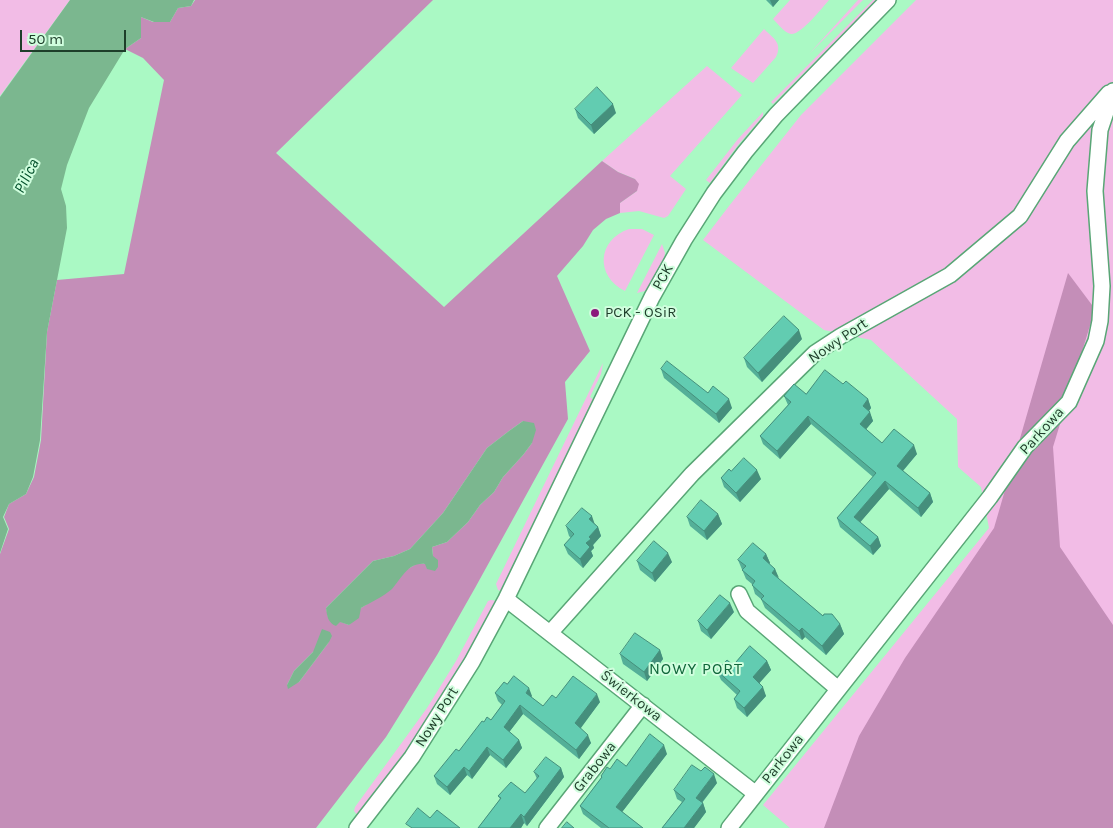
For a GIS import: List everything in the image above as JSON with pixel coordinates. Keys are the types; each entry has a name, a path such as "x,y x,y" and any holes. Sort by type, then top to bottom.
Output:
{"street":[{"name":"PCK","path":"506,599 652,297 684,240 714,193 776,115 888,0"},
{"name":"Nowy Port","path":"550,633 692,474 815,353 950,275 1020,216 1067,141 1113,89"},
{"name":"Parkowa","path":"729,828 990,497 1025,447 1069,402 1096,341 1100,321 1102,286 1095,191 1100,130 1113,89"},
{"path":"739,594 747,611 838,689"},
{"name":"Świerkowa","path":"506,599 756,794"},
{"name":"Nowy Port","path":"364,826 412,757 472,662 506,599"},
{"name":"Grabowa","path":"547,828 643,705"}],"shaded area":[{"path":"0,0 70,0 0,96"},
{"path":"195,0 433,0 276,153 444,307 602,161 618,172 635,179 639,184 637,191 620,203 620,213 606,219 593,230 583,246 557,276 590,351 565,382 568,419 437,655 386,737 316,828 0,828 0,554 9,529 4,517 9,504 26,494 34,477 41,440 47,332 57,280 124,274 164,80 143,58 125,49 141,38 141,17 153,22 170,22 178,8 191,6","holes":["523,421 532,443 468,522 447,542 432,547 433,556 425,564 418,563 406,570 391,589 361,608 349,625 328,617 326,608 373,561 394,556 410,549 443,513 487,448","329,642 299,682 287,685 294,671 313,652"]},
{"path":"790,0 829,0 806,26 791,34 773,19"},
{"path":"858,0 863,0 809,54"},
{"path":"873,0 877,0 773,104 771,102"},
{"path":"916,0 1113,0 1113,828 790,828 763,805 989,528 981,487 958,467 957,419 871,340 824,330 703,240 801,115"},
{"path":"764,29 778,44 778,52 776,57 753,83 731,68"},
{"path":"707,66 742,95 670,176 686,189 668,216 664,218 639,211 620,213 620,203 637,191 635,179 618,172 602,161"},
{"path":"763,112 763,116 738,145 710,183 706,180 738,139"},
{"path":"629,229 642,229 654,235 625,291 608,277 604,258 606,249 611,241 618,234"},
{"path":"662,244 665,253 664,258 648,288 637,293"},
{"path":"1068,273 1095,309 1053,447 1060,547 1113,625 1113,828 824,828 859,736 905,658 994,528"},
{"path":"603,363 601,374 590,397 594,400 501,591 498,590 496,584"},
{"path":"488,601 497,601 463,665 403,756 358,816 354,811 355,807 427,708 456,661"}],"water":[{"name":"Pilica","path":"70,0 194,0 191,6 178,8 170,22 154,22 141,17 141,38 125,49 89,108 67,165 61,189 66,206 67,228 47,332 40,440 33,477 26,494 9,504 3,517 8,529 0,553 0,97"},
{"path":"523,421 534,423 536,430 532,443 468,522 447,542 432,547 433,556 438,560 438,567 435,571 427,569 425,564 419,564 410,568 392,589 361,608 359,618 349,625 340,622 336,626 331,623 327,616 326,608 373,561 394,556 410,549 443,513 487,448"},
{"path":"322,629 330,632 332,636 329,642 299,682 288,689 287,685 294,671 313,652"}],"building":[{"path":"597,87 613,104 591,125 575,109"},
{"path":"784,316 799,330 758,373 744,358"},
{"path":"667,361 708,393 713,386 729,399 716,414 661,369"},
{"path":"825,370 843,384 846,381 868,399 863,406 870,412 860,424 882,443 894,429 914,445 897,466 930,493 918,508 885,481 854,517 878,537 870,546 837,518 876,473 808,416 777,451 760,436 791,402 784,396 794,384 806,394"},
{"path":"744,458 757,470 736,493 721,478 729,469 731,471"},
{"path":"701,500 718,514 704,531 687,517"},
{"path":"582,508 592,516 589,519 598,527 589,537 591,539 586,543 590,547 580,559 564,545 574,534 566,526"},
{"path":"654,541 668,553 652,573 637,561"},
{"path":"753,543 766,554 763,558 775,569 772,573 823,616 824,614 832,614 840,624 822,646 802,628 799,631 761,599 764,596 752,585 755,581 742,570 746,566 738,560"},
{"path":"720,595 730,603 707,630 698,621"},
{"path":"635,633 660,650 644,672 620,654"},
{"path":"750,646 767,661 753,677 763,687 744,708 734,699 740,691 717,671 727,660 733,665"},
{"path":"514,676 529,688 526,693 543,706 552,695 556,698 573,676 597,694 575,723 588,735 576,750 520,705 504,727 519,740 503,760 487,747 469,771 464,767 447,787 434,776 456,749 459,751 482,721 484,722 487,717 491,720 505,701 495,693 504,682 507,684"},
{"path":"650,734 664,745 616,807 643,828 609,828 580,806 602,777 607,767 610,769 617,759 626,766"},
{"path":"546,757 561,768 524,817 521,814 510,828 478,828 501,798 498,796 511,782 525,793 539,776 534,772"},
{"path":"692,765 701,771 705,767 714,774 696,798 703,803 684,828 662,828 685,799 674,790"},
{"path":"418,808 430,818 437,810 460,828 412,828 406,824"},
{"path":"567,822 574,828 562,828"}],"place":[{"name":"PCK - OSiR","path":"595,313"}],"district":[{"name":"NOWY PORT","path":"696,669"}]}
